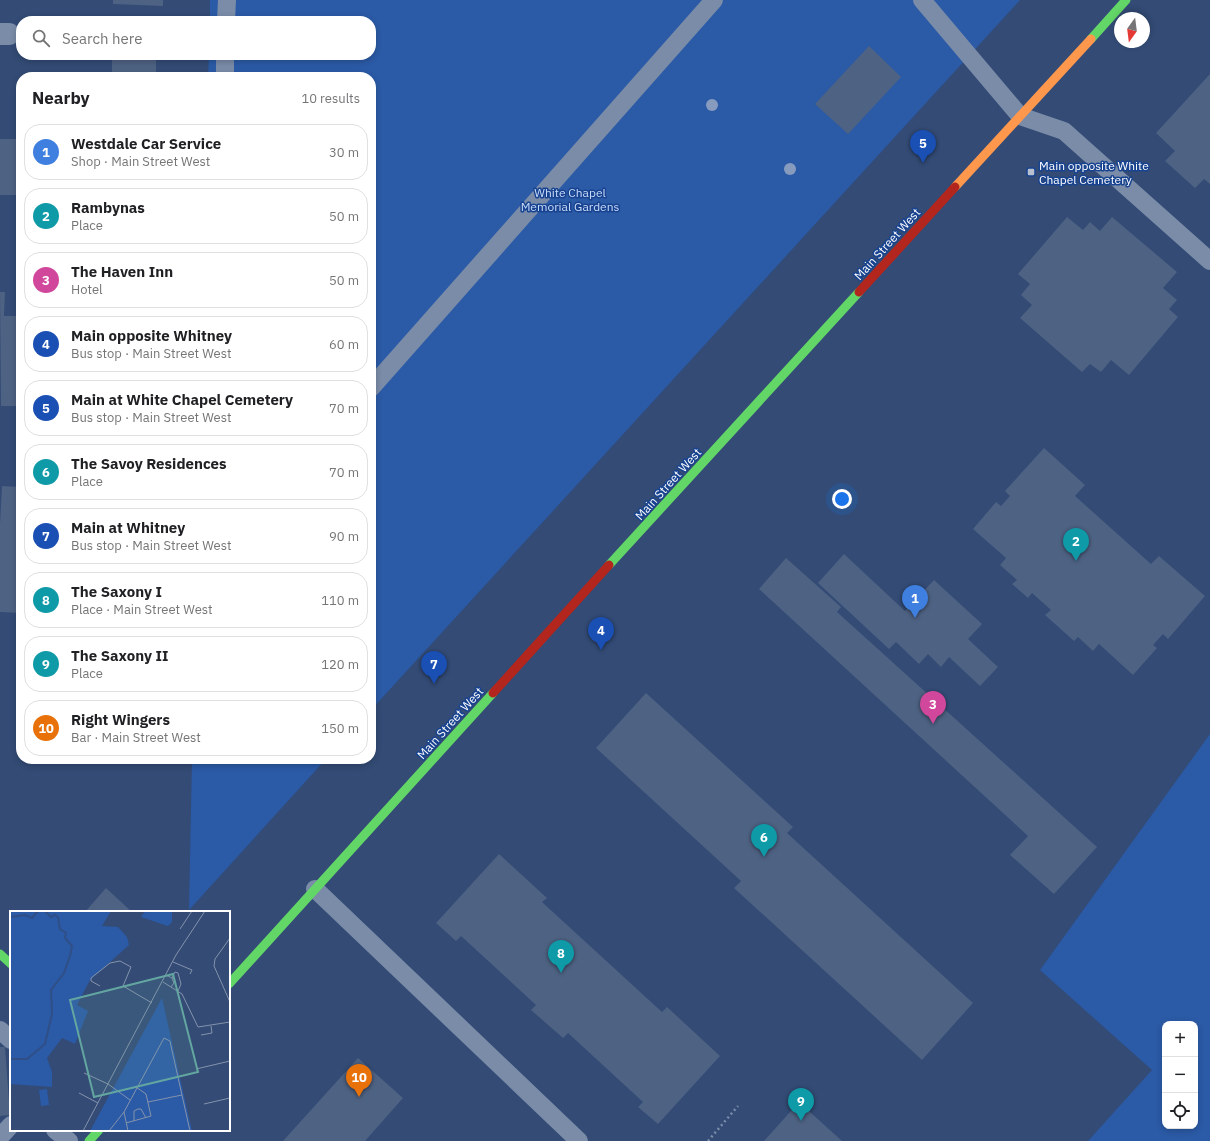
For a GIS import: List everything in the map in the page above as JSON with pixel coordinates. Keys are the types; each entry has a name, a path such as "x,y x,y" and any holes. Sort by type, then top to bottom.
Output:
{"main road":[{"name":"Main Street West","path":"230,983 1126,0"},
{"path":"0,954 10,963"},
{"path":"89,1141 98,1131"}],"lane":[{"path":"226,16 227,0"},
{"path":"376,382 714,0"},
{"path":"922,0 1020,116 1064,131 1210,261"},
{"path":"225,60 225,72"},
{"path":"315,889 579,1141"},
{"path":"0,1030 10,1039"},
{"path":"0,1137 10,1126"},
{"path":"57,1131 69,1141"}],"path":[{"path":"708,1141 738,1106"}],"green space":[{"name":"White Chapel Memorial Gardens","path":"210,0 1020,0 376,705 376,72 208,72 209,60 376,60 376,16 210,16"},
{"path":"1210,734 1210,1141 1088,1141 1152,1070 1040,970"},
{"path":"192,764 321,764 189,910"}],"building":[{"path":"113,0 163,0 163,6 113,4"},
{"path":"869,46 901,77 848,134 815,104"},
{"path":"112,60 156,60 156,72 112,72"},
{"path":"1210,74 1210,184 1204,179 1195,188 1165,161 1175,151 1156,133"},
{"path":"0,139 16,139 16,195 0,195"},
{"path":"1067,217 1083,230 1090,222 1100,231 1112,217 1177,272 1163,288 1177,300 1169,309 1178,317 1129,375 1111,360 1101,372 1090,364 1082,372 1020,318 1032,305 1021,295 1030,284 1018,274"},
{"path":"0,292 5,292 4,316 16,316 16,406 1,406"},
{"path":"1044,448 1085,485 1075,496 1151,564 1159,556 1205,596 1168,639 1163,634 1153,645 1157,648 1133,675 1099,644 1093,651 1078,637 1074,641 1045,615 1051,610 1032,593 1028,598 1012,584 1017,580 1000,565 1006,558 973,529 996,502 1001,506 1010,496 1005,491"},
{"path":"2,486 16,487 16,613 0,612 0,524"},
{"path":"844,554 905,611 934,580 982,624 968,639 998,667 980,686 949,657 941,667 928,654 919,664 896,642 889,649 818,583"},
{"path":"786,558 841,607 837,612 1097,847 1054,894 1010,855 1028,836 759,589"},
{"path":"646,693 793,827 787,833 973,1003 922,1060 734,888 741,881 596,748"},
{"path":"499,854 547,898 542,902 662,1012 667,1007 720,1056 658,1124 638,1107 643,1102 568,1033 563,1038 531,1010 536,1005 461,936 456,941 436,923"},
{"path":"106,888 131,911 86,911"},
{"path":"0,1047 5,1047 10,1115 0,1116"},
{"path":"358,1058 403,1098 365,1141 283,1141"},
{"path":"799,1102 842,1141 764,1141"}],"traffic: fast":[{"path":"1091,39 1126,0"},
{"path":"609,565 859,292"},
{"path":"230,983 493,693"},
{"path":"0,954 10,963"},
{"path":"89,1141 98,1131"}],"traffic: slow":[{"path":"955,187 1091,39"}],"traffic: jam":[{"path":"859,292 955,187"},
{"path":"493,693 609,565"}],"place":[{"name":"Main at White Chapel Cemetery","path":"923,163"},
{"name":"Main opposite White Chapel Cemetery","path":"1031,172"},
{"name":"Rambynas","path":"1076,561"},
{"name":"Westdale Car Service","path":"915,618"},
{"name":"Main opposite Whitney","path":"601,650"},
{"name":"Main at Whitney","path":"434,684"},
{"name":"The Haven Inn","path":"933,724"},
{"name":"The Savoy Residences","path":"764,857"},
{"name":"The Saxony I","path":"561,973"},
{"name":"Right Wingers","path":"359,1097"},
{"name":"The Saxony II","path":"801,1121"}]}
